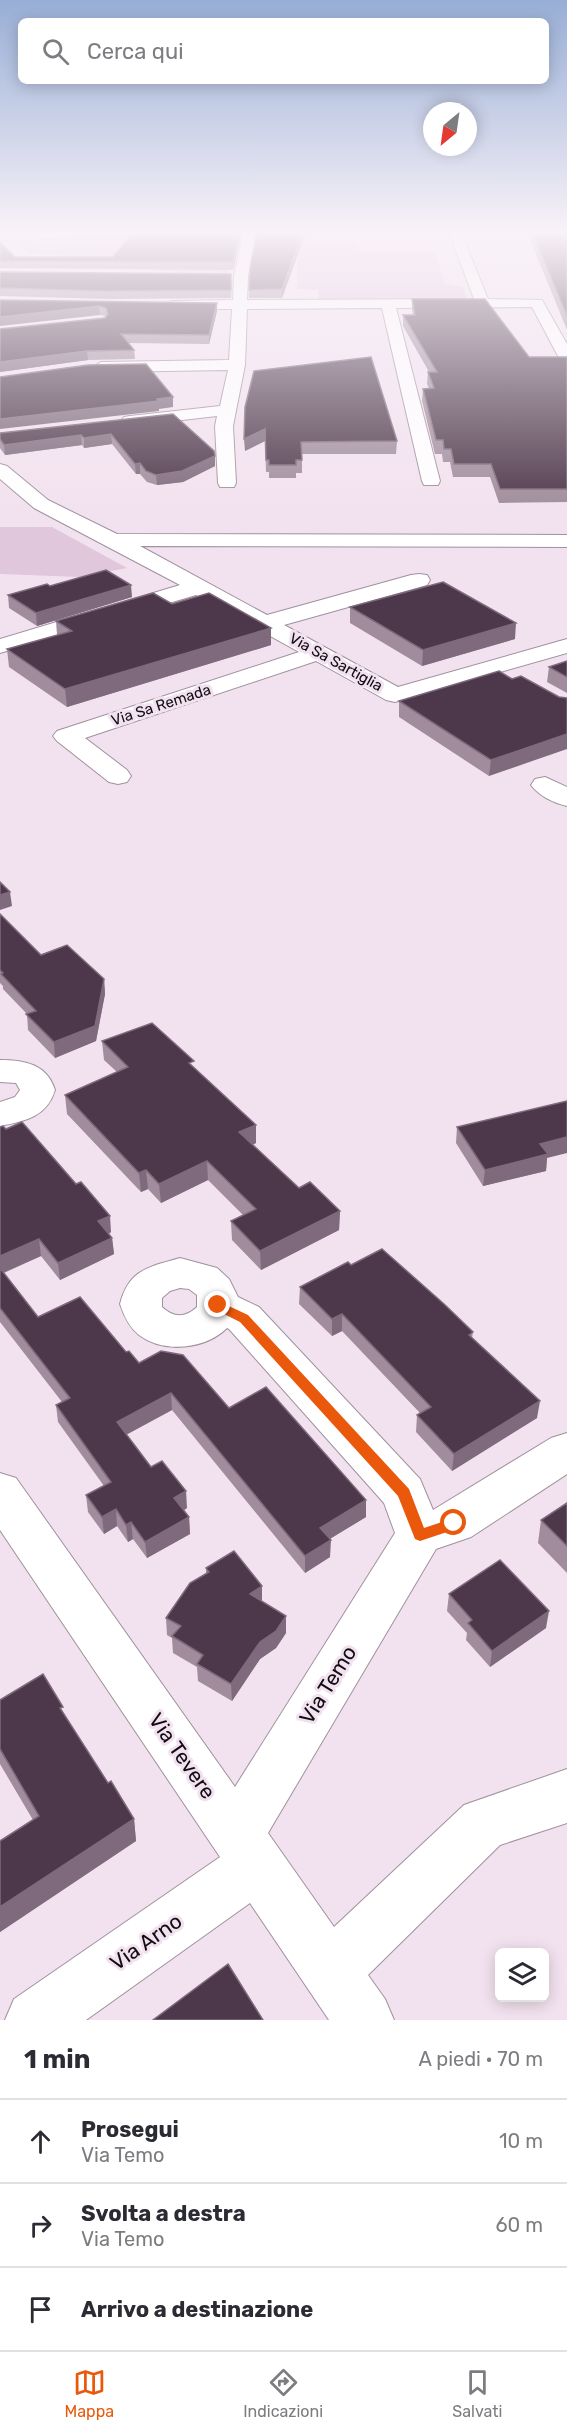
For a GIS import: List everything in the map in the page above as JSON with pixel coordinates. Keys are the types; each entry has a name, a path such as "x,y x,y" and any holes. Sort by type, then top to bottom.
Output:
{"street":[{"path":"227,483 224,426 237,365 239,326"},
{"path":"393,326 431,481"},
{"path":"553,326 562,339 567,358"},
{"path":"88,367 154,364 237,365"},
{"path":"118,423 229,410"},
{"name":"Via Sa Sartiglia","path":"0,470 41,504 113,540 395,695 567,646"},
{"path":"113,540 567,541"},
{"path":"265,623 419,580"},
{"path":"0,646 198,587"},
{"name":"Via Sa Remada","path":"118,776 66,736 318,652"},
{"path":"498,667 528,684"},
{"path":"64,716 86,730"},
{"path":"0,1114 19,1111 28,1106 38,1092 38,1085 34,1079 2,1065"},
{"path":"218,1305 244,1318 404,1493 420,1535 454,1523 567,1451"},
{"name":"Via Tevere","path":"0,1492 364,2020"},
{"name":"Via Temo","path":"247,1850 420,1535"},
{"path":"330,1972 483,1824 567,1796"},
{"name":"Via Arno","path":"35,2020 247,1850"}],"shaded area":[{"path":"0,527 52,527 127,568 80,577 0,574"}],"building":[{"path":"26,326 211,326 209,335 121,334 134,350 87,351 0,362 0,329"},
{"path":"410,326 506,326 529,357 567,357 567,489 500,489 491,464 454,464 451,449 444,449 443,440 436,440 423,389 434,388 428,372 437,372"},
{"path":"371,357 397,441 301,442 302,460 296,460 296,465 269,465 269,460 266,460 265,429 244,439 245,407 254,371"},
{"path":"146,364 173,397 157,399 159,401 0,419 0,377 88,365"},
{"path":"173,414 214,451 215,456 182,471 156,475 146,471 140,463 135,464 111,434 84,438 81,435 4,445 0,439 0,433"},
{"path":"106,570 131,585 36,613 8,595 47,584 50,586"},
{"path":"443,582 516,623 423,650 350,607"},
{"path":"153,593 172,604 209,593 271,628 65,689 7,649 72,631 56,621"},
{"path":"567,661 567,677 549,667"},
{"path":"499,671 512,679 521,676 559,697 567,698 567,734 491,760 399,701"},
{"path":"0,882 10,892 0,895"},
{"path":"0,914 41,955 67,945 104,979 95,1026 54,1042 26,1014 36,1011 1,974 3,973 0,970"},
{"path":"152,1023 194,1061 189,1063 256,1125 239,1132 299,1188 310,1182 340,1211 260,1251 231,1221 256,1209 207,1161 159,1184 146,1170 139,1173 65,1095 128,1067 102,1041"},
{"path":"567,1101 567,1137 540,1144 548,1154 485,1170 457,1127"},
{"path":"22,1122 76,1184 81,1182 110,1216 98,1221 112,1238 58,1263 39,1239 0,1256 0,1127 3,1126 6,1129"},
{"path":"382,1249 444,1304 473,1332 469,1335 540,1401 454,1454 417,1415 431,1407 342,1314 332,1319 300,1287 348,1262 351,1265"},
{"path":"0,1268 38,1317 80,1297 126,1352 129,1351 139,1363 161,1351 183,1355 229,1408 266,1387 366,1500 320,1528 331,1540 305,1556 171,1393 117,1422 151,1467 162,1461 186,1491 174,1498 189,1517 145,1542 131,1522 126,1525 116,1509 102,1517 86,1495 111,1482 56,1405 70,1398 0,1308"},
{"path":"567,1503 567,1546 541,1520"},
{"path":"234,1551 262,1586 250,1594 286,1616 276,1631 260,1642 231,1684 197,1664 203,1655 172,1636 181,1626 166,1618 190,1583 209,1572 206,1568"},
{"path":"500,1560 549,1611 492,1651 468,1623 472,1620 449,1594"},
{"path":"43,1674 63,1707 60,1708 108,1783 111,1781 134,1819 0,1907 0,1841 39,1816 0,1749 0,1700"},
{"path":"228,1964 263,2020 153,2020"}],"route":[{"path":"218,1305 244,1318 404,1493 420,1535 454,1523"}]}
